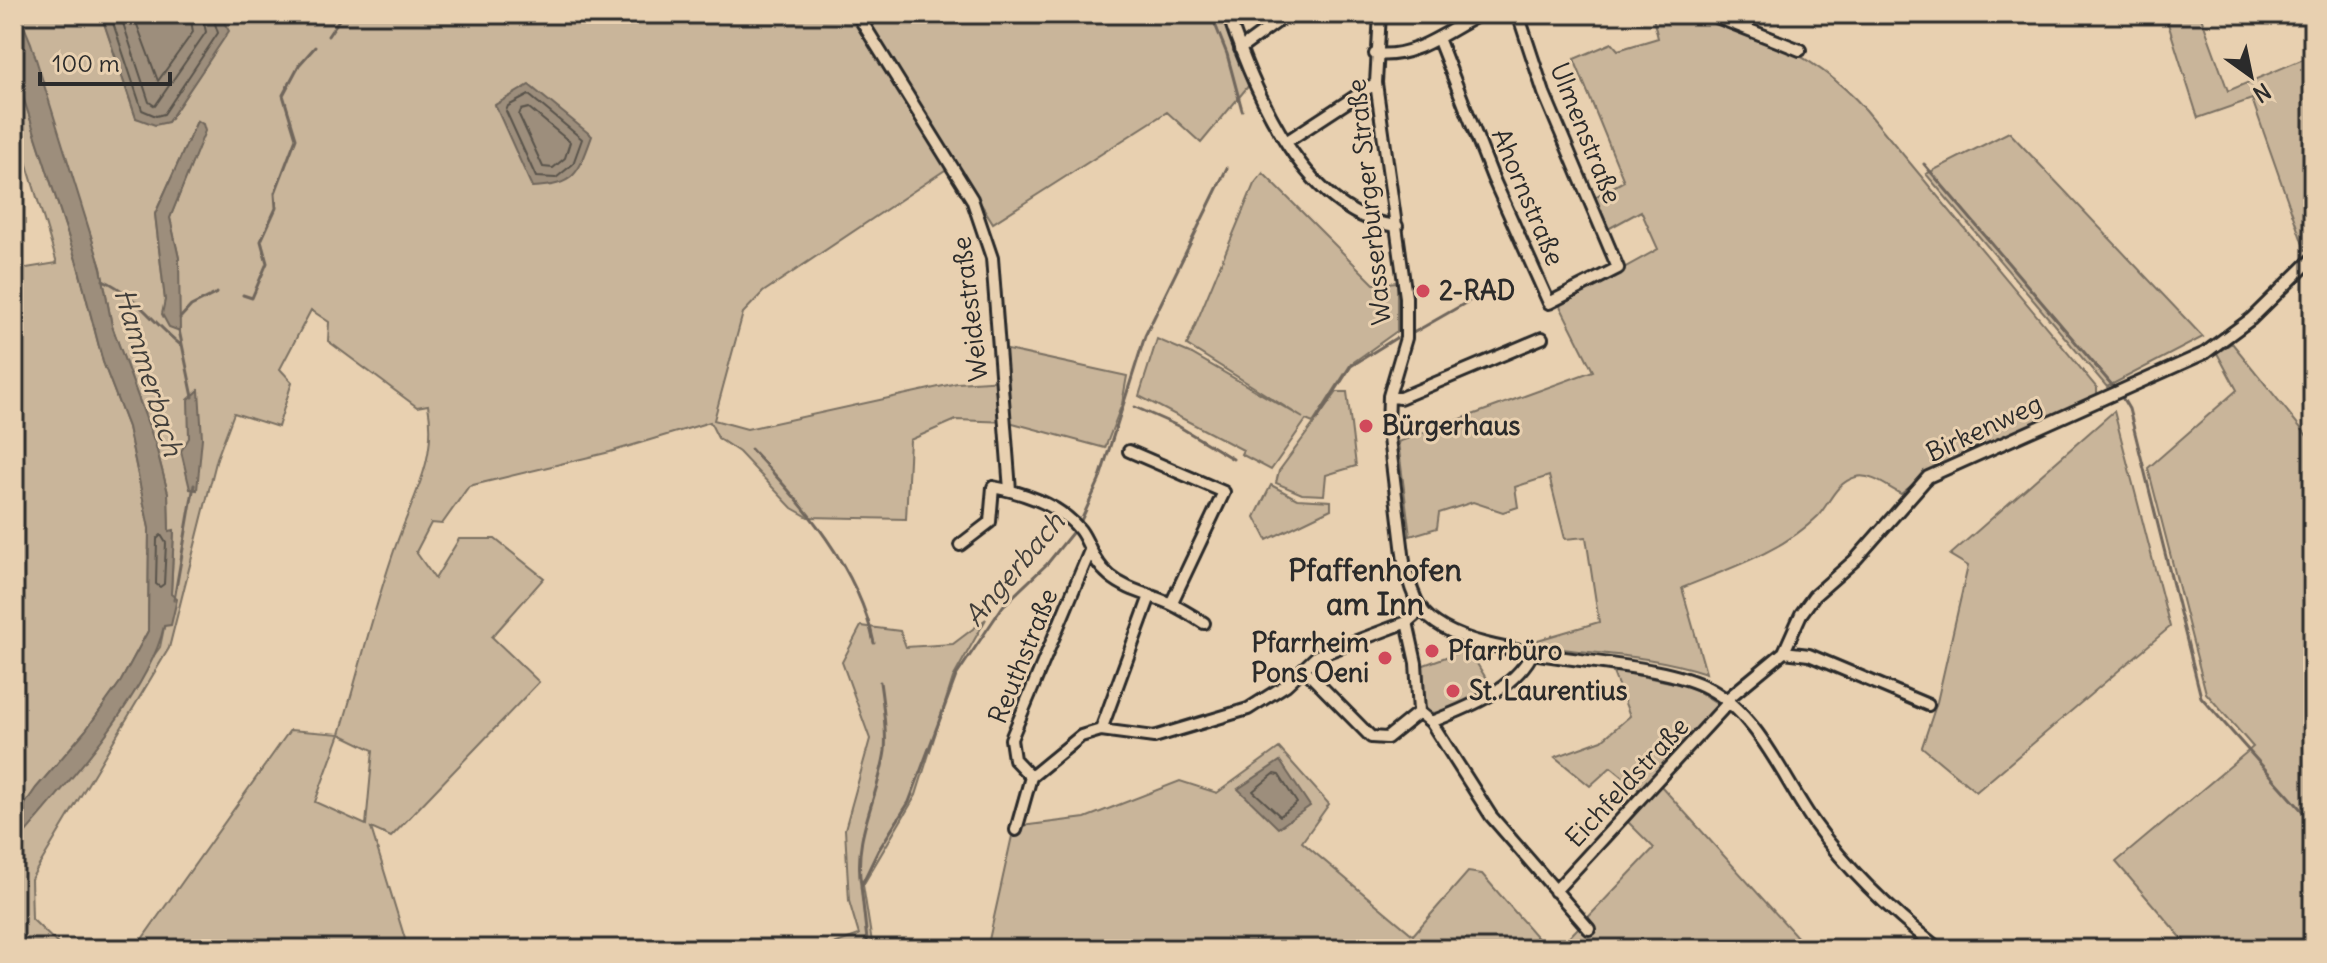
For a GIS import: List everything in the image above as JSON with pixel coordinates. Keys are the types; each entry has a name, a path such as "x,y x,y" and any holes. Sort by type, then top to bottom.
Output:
{"street":[{"name":"Weidestraße","path":"857,14 972,199 986,232 992,258 1010,490"},
{"path":"1228,14 1240,49 1286,142 1336,204 1372,222 1397,226"},
{"path":"1240,49 1288,14"},
{"name":"Wasserburger Straße","path":"1380,14 1375,54 1376,83 1406,297 1406,338 1389,396 1388,430 1404,562 1409,583 1422,609"},
{"path":"1375,54 1396,56 1438,38 1481,14"},
{"name":"Ulmenstraße","path":"1518,14 1544,93 1618,268"},
{"path":"1709,14 1800,50"},
{"name":"Ahornstraße","path":"1438,38 1493,178 1549,303 1618,268"},
{"path":"1286,142 1376,83"},
{"name":"Birkenweg","path":"1727,701 1784,652 1814,596 1856,559 1928,477 2205,353 2251,319 2313,258"},
{"path":"1389,396 1400,398 1542,338"},
{"path":"1129,451 1224,492 1171,604"},
{"path":"960,545 990,522 993,487 1010,490 1041,500 1072,523 1081,532 1089,553 1110,576 1132,591 1171,604 1204,623"},
{"name":"Reuthstraße","path":"1031,777 1014,759 1011,739 1089,553"},
{"path":"1101,730 1150,596"},
{"path":"1016,830 1031,777 1081,736 1101,730 1154,737 1267,700 1305,670 1317,656 1407,622 1422,609 1453,632 1532,654 1666,673 1709,688 1727,701 1753,728 1816,825 1853,871 1939,949"},
{"path":"1407,622 1416,663 1419,712 1431,722 1491,816 1589,929"},
{"path":"1784,652 1809,655 1928,705"},
{"path":"1431,722 1467,708 1497,691 1519,674 1532,654"},
{"path":"1305,670 1371,737 1387,738 1419,712"},
{"name":"Eichfeldstraße","path":"1555,891 1727,701"}],"shaded area":[{"path":"19,14 101,14 136,118 168,122 228,31 219,14 852,14 948,168 763,292 743,313 714,420 747,429 957,383 1004,380 1003,349 1127,376 1122,404 1105,448 1009,422 956,420 910,440 906,519 808,517 792,508 739,452 718,438 710,422 610,452 469,486 442,524 431,523 416,552 435,579 459,539 495,539 544,578 492,637 539,682 391,837 371,828 405,939 401,949 135,949 290,730 340,734 388,568 427,460 430,443 428,405 417,407 328,341 329,322 311,310 280,369 292,382 278,427 234,413 217,458 169,648 31,879 32,919 63,949 15,949 14,846 160,647 171,594 174,531 169,532 168,493 155,443 112,326 101,268","holes":["197,121 204,132 170,218 179,258 163,314 165,300 155,214","340,734 373,750 366,825 315,802"]},
{"path":"862,14 1223,14 1250,84 1201,143 1167,112 993,223"},
{"path":"1652,14 1682,16 1741,29 1796,54 1845,89 1866,110 2097,388 2097,397 2088,403 1934,467 1901,494 1868,477 1849,480 1838,489 1818,516 1788,540 1682,588 1706,673 1661,661 1524,644 1599,622 1586,537 1565,539 1549,476 1515,487 1518,507 1503,512 1473,502 1439,513 1437,528 1410,536 1398,442 1593,371 1559,304 1658,249 1641,211 1608,229 1593,198 1624,181 1574,59 1612,43 1618,50 1658,38"},
{"path":"2165,14 2200,14 2228,91 2313,55 2313,246 2305,250 2252,99 2198,118"},
{"path":"14,69 78,266 103,362 128,427 149,528 148,631 121,681 14,820 14,270 57,263 14,122"},
{"path":"2009,132 2203,337 2107,387 1926,174"},
{"path":"1263,173 1374,284 1397,282 1397,331 1351,364 1313,423 1306,420 1271,470 1241,454 1243,450 1139,396 1157,339 1192,354 1303,418 1187,345 1254,184"},
{"path":"2232,343 2313,443 2313,949 2191,949 2116,862 2253,747 2206,693 2148,468 2237,390 2217,353"},
{"path":"1337,392 1347,392 1356,466 1326,475 1324,495 1302,494 1276,483 1279,471"},
{"path":"2114,411 2170,627 1976,792 1922,747 1937,702 1968,566 1950,555"},
{"path":"1271,485 1297,499 1331,501 1331,509 1267,540 1255,517"},
{"path":"986,619 953,678 916,795 863,885 873,949 820,949 859,935 849,901 845,829 870,739 842,662 861,626 900,631 906,647 953,644"},
{"path":"1468,649 1487,680 1484,696 1445,714 1428,712 1423,702 1421,666"},
{"path":"1612,670 1689,686 1730,711 1661,786 1808,949 1558,949 1654,848 1628,822 1649,798 1611,767 1590,786 1555,757 1602,740 1630,716"},
{"path":"1279,748 1329,804 1302,842 1413,935 1468,872 1482,874 1547,949 987,949 1014,827 1085,818 1180,781 1217,793"}],"water":[{"path":"14,14 19,14 31,43 101,268 112,326 155,443 168,493 169,531 174,530 171,594 177,599 171,625 164,626 155,653 122,711 78,771 14,846 14,820 121,681 148,631 149,528 128,427 103,362 78,266 14,69"},
{"path":"101,14 219,14 229,31 168,122 155,125 136,118"},
{"path":"529,85 592,136 578,169 558,184 532,187 495,105"},
{"path":"197,121 203,124 205,131 170,218 179,258 180,331 169,327 162,314 165,300 155,214"},
{"path":"199,390 202,438 197,490 190,489 181,451 189,438 188,400"},
{"path":"1280,761 1310,806 1278,828 1238,789"}],"waterway":[{"path":"328,36 343,14"},
{"name":"Angerbach","path":"1211,14 1227,54 1242,110"},
{"path":"243,295 252,298 267,263 261,241 276,208 275,193 296,138 283,95 299,65 315,47"},
{"path":"1924,164 2112,385"},
{"name":"Angerbach","path":"868,949 861,886 878,851 909,802 956,676 1003,606 1047,564 1080,523 1099,481 1145,336 1227,168"},
{"name":"Hammerbach","path":"103,280 135,301 182,346"},
{"path":"180,318 191,306 217,293"},
{"path":"1413,333 1483,293"},
{"path":"179,330 193,397"},
{"path":"1316,421 1351,366 1396,338"},
{"path":"2123,399 2129,409 2201,697 2313,823"},
{"path":"1135,407 1178,426 1233,459"},
{"path":"751,449 809,515 842,563 866,615 874,643"},
{"path":"174,600 194,485"},
{"path":"861,885 860,850 885,751 880,682"}],"place":[{"name":"2-RAD","path":"1423,291"},
{"name":"Bürgerhaus","path":"1366,426"},
{"name":"Pfarrbüro","path":"1432,651"},
{"name":"Pfarrheim Pons Oeni","path":"1385,658"},
{"name":"St. Laurentius","path":"1453,691"}],"district":[{"name":"Pfaffenhofen am Inn","path":"1375,588"}]}
